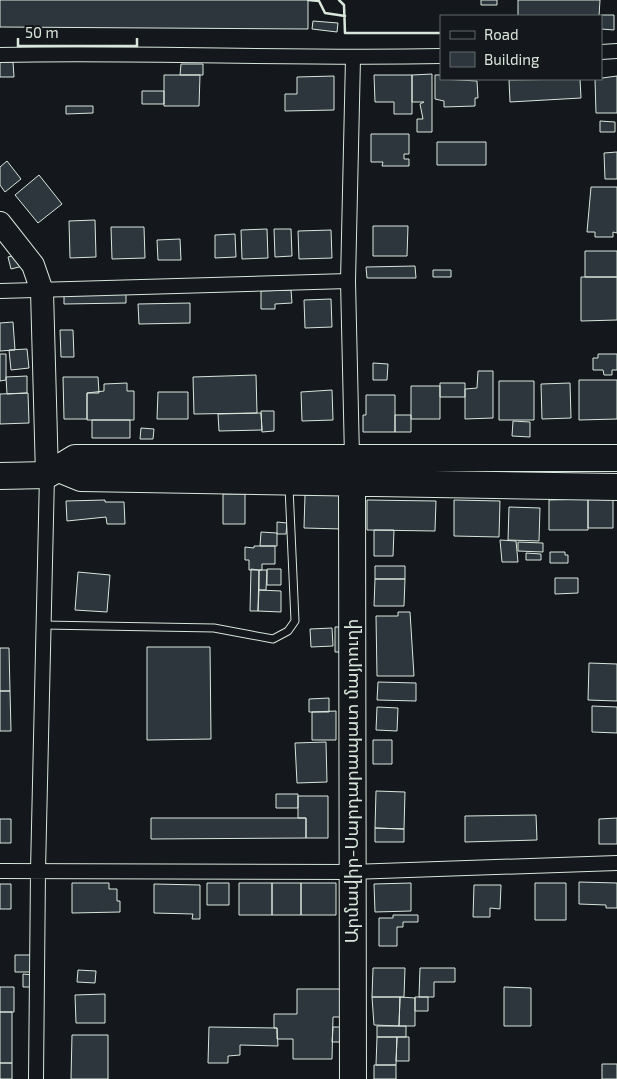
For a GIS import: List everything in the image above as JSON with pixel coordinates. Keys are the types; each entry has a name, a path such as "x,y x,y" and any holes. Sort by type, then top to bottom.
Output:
{"highway":[{"path":"53,472 76,458 352,470 617,487"},
{"path":"0,476 53,472 80,478 288,482 352,470 617,458"},
{"name":"Արմավիր-Սարդարապատ մայրուղի","path":"352,470 351,872 353,1079"}],"main road":[{"path":"0,223 33,265 42,291 53,472"}],"street":[{"path":"602,52 617,51"},
{"path":"0,56 102,53 352,58 440,56"},
{"path":"352,58 348,281 352,470"},
{"path":"0,292 348,281"},
{"path":"36,1079 38,872 44,625 53,472"},
{"path":"0,871 351,872 617,863"}],"lane":[{"path":"44,625 214,628 273,639 288,631 295,621 288,482"}],"building":[{"path":"0,0 308,0 308,29 0,27"},
{"path":"481,0 497,0 497,5 481,5"},
{"path":"518,0 600,0 599,15 518,15"},
{"path":"602,15 614,15 614,30 602,29"},
{"path":"313,21 338,23 337,32 312,29"},
{"path":"0,62 13,62 14,77 0,77"},
{"path":"181,64 203,64 203,75 180,75"},
{"path":"432,74 432,132 417,132 417,119 423,119 420,104 424,102 412,102 412,75"},
{"path":"164,75 200,75 199,106 164,106"},
{"path":"374,75 412,75 412,114 394,114 394,102 375,102"},
{"path":"435,75 440,75 440,80 477,81 478,98 475,98 475,106 444,107 444,101 435,99"},
{"path":"334,76 334,110 285,111 285,94 297,94 297,77"},
{"path":"617,76 617,113 596,113 595,80 602,80 602,78"},
{"path":"509,80 580,80 581,98 510,102"},
{"path":"142,91 164,91 164,104 142,104"},
{"path":"66,106 93,106 93,113 66,114"},
{"path":"600,121 615,122 615,132 600,132"},
{"path":"371,134 409,134 409,154 404,154 404,159 409,159 409,166 382,166 383,162 371,162"},
{"path":"437,142 486,142 486,165 437,165"},
{"path":"617,152 617,179 605,179 604,153"},
{"path":"7,161 21,179 5,192 0,185 0,167"},
{"path":"39,175 62,204 38,223 15,195"},
{"path":"591,187 617,187 617,233 613,232 613,237 595,237 595,232 587,232"},
{"path":"95,220 96,257 70,258 69,221"},
{"path":"373,226 408,226 407,256 373,256"},
{"path":"111,227 144,227 145,258 112,259"},
{"path":"267,229 268,258 242,259 241,230"},
{"path":"274,229 291,229 292,256 275,257"},
{"path":"331,230 332,258 299,259 298,231"},
{"path":"235,234 236,257 215,258 215,235"},
{"path":"180,239 181,260 158,260 157,240"},
{"path":"585,251 617,251 617,277 585,277"},
{"path":"20,254 23,266 11,269 8,257"},
{"path":"415,266 416,278 367,278 366,267"},
{"path":"433,270 451,270 451,277 433,277"},
{"path":"581,277 617,277 617,320 581,321"},
{"path":"291,290 292,303 275,304 275,309 261,309 261,291"},
{"path":"126,293 126,303 64,304 64,295"},
{"path":"331,299 332,327 305,328 304,300"},
{"path":"190,303 190,323 139,324 138,304"},
{"path":"13,322 15,350 0,351 0,323"},
{"path":"60,330 73,330 74,357 61,357"},
{"path":"27,349 29,368 11,370 9,350"},
{"path":"0,354 6,354 6,380 0,381"},
{"path":"598,354 617,354 617,370 612,370 612,375 604,375 603,370 593,370 593,358 598,358"},
{"path":"373,363 388,364 387,380 373,380"},
{"path":"478,371 493,371 493,418 465,419 465,389 477,388"},
{"path":"256,375 257,413 194,414 193,377"},
{"path":"27,376 27,393 7,394 6,377"},
{"path":"63,377 98,377 99,393 87,393 87,419 64,419"},
{"path":"579,380 617,380 617,419 579,420"},
{"path":"499,381 534,381 534,420 499,420"},
{"path":"127,383 127,391 134,391 134,420 87,420 87,393 104,391 104,384"},
{"path":"440,383 465,383 465,397 440,397"},
{"path":"570,383 571,418 542,419 541,384"},
{"path":"411,386 440,386 440,419 411,419"},
{"path":"332,390 333,420 302,421 301,392"},
{"path":"158,392 188,392 188,419 157,419"},
{"path":"28,393 29,423 0,424 0,394"},
{"path":"366,395 395,395 395,432 363,432 363,415 366,415"},
{"path":"261,411 274,411 274,431 262,432"},
{"path":"261,413 262,430 219,431 218,414"},
{"path":"395,415 411,415 411,432 395,432"},
{"path":"92,420 130,420 130,438 92,438"},
{"path":"513,421 530,422 530,437 512,436"},
{"path":"141,428 154,429 153,439 140,439"},
{"path":"223,494 245,494 245,524 223,524"},
{"path":"305,495 343,495 342,529 304,528"},
{"path":"588,499 588,530 549,530 549,500"},
{"path":"588,499 613,499 613,528 588,528"},
{"path":"105,500 105,502 124,502 125,524 107,524 106,517 67,521 66,501"},
{"path":"367,500 436,501 435,531 367,530"},
{"path":"454,500 500,501 499,537 454,536"},
{"path":"509,507 540,508 539,541 508,540"},
{"path":"277,522 287,523 286,534 277,534"},
{"path":"374,530 394,530 393,556 374,556"},
{"path":"261,532 277,533 277,546 260,546"},
{"path":"500,540 516,541 518,562 502,562"},
{"path":"518,542 543,543 543,552 518,551"},
{"path":"254,546 275,546 275,564 262,564 262,570 249,570 249,560 245,560 245,547 254,548"},
{"path":"550,552 565,552 565,555 568,555 568,563 550,563"},
{"path":"526,553 541,554 541,560 526,560"},
{"path":"375,566 405,566 405,579 375,579"},
{"path":"251,569 259,570 258,611 250,611"},
{"path":"267,569 281,569 281,585 267,585"},
{"path":"259,570 267,570 266,590 259,590"},
{"path":"78,572 110,575 107,612 75,610"},
{"path":"555,578 578,578 578,593 555,594"},
{"path":"375,579 405,579 404,606 374,606"},
{"path":"259,590 281,591 281,612 258,611"},
{"path":"398,612 410,612 414,676 377,676 376,616 398,616"},
{"path":"335,627 343,627 343,652 335,652"},
{"path":"332,628 333,646 311,647 310,629"},
{"path":"147,647 210,647 211,739 147,740"},
{"path":"0,648 9,648 10,691 0,691"},
{"path":"589,663 617,664 617,701 588,700"},
{"path":"378,682 416,683 416,701 377,700"},
{"path":"0,691 10,691 11,731 0,731"},
{"path":"329,698 329,712 309,712 309,699"},
{"path":"592,706 617,707 617,733 592,732"},
{"path":"377,707 398,708 397,731 376,730"},
{"path":"336,711 336,740 312,740 312,712"},
{"path":"373,740 392,740 392,764 373,764"},
{"path":"326,742 327,782 297,783 295,743"},
{"path":"376,791 405,792 404,829 375,828"},
{"path":"276,794 298,794 298,808 276,808"},
{"path":"298,796 328,796 328,838 306,838 306,818 298,818"},
{"path":"536,815 537,840 465,842 465,816"},
{"path":"151,818 306,818 306,838 151,839"},
{"path":"617,818 617,844 599,844 599,819"},
{"path":"0,819 11,819 11,843 0,843"},
{"path":"375,828 404,829 404,842 375,842"},
{"path":"579,882 617,883 617,908 606,908 606,905 579,904"},
{"path":"72,883 109,883 109,889 117,889 117,901 120,901 120,912 72,913"},
{"path":"207,883 229,883 229,905 207,905"},
{"path":"239,883 272,883 272,915 239,915"},
{"path":"272,883 301,883 301,915 272,915"},
{"path":"301,883 336,883 336,915 301,915"},
{"path":"411,883 411,911 375,912 374,884"},
{"path":"535,883 566,883 566,920 535,920"},
{"path":"0,884 11,884 11,909 0,909"},
{"path":"154,884 200,885 200,919 192,919 193,914 154,913"},
{"path":"474,885 501,885 500,909 490,908 490,917 473,917"},
{"path":"393,915 418,915 418,922 403,922 403,927 397,927 397,946 379,946 379,918 393,918"},
{"path":"15,955 31,955 31,972 15,972"},
{"path":"373,968 405,968 404,997 372,997"},
{"path":"420,968 455,968 455,982 434,982 434,997 419,997"},
{"path":"78,970 96,971 95,983 77,982"},
{"path":"23,974 34,975 34,987 23,987"},
{"path":"0,987 14,987 14,1012 0,1012"},
{"path":"504,987 531,988 531,1026 504,1026"},
{"path":"297,989 343,989 343,1017 333,1017 332,1059 293,1059 293,1039 277,1039 277,1028 274,1028 274,1014 297,1014"},
{"path":"105,994 105,1023 76,1023 75,995"},
{"path":"372,997 400,997 399,1026 374,1025"},
{"path":"400,997 415,998 415,1026 399,1026"},
{"path":"415,997 428,997 428,1011 415,1011"},
{"path":"0,1012 12,1012 12,1063 0,1063"},
{"path":"377,1026 406,1026 406,1037 377,1037"},
{"path":"209,1027 277,1028 278,1046 240,1045 240,1055 228,1056 228,1063 208,1063"},
{"path":"333,1027 343,1027 343,1042 332,1042"},
{"path":"72,1035 108,1035 108,1079 71,1079"},
{"path":"377,1037 397,1037 396,1065 376,1065"},
{"path":"397,1037 409,1037 409,1061 396,1061"},
{"path":"0,1063 12,1063 12,1079 0,1079"},
{"path":"602,1064 617,1064 617,1079 602,1079"},
{"path":"374,1065 396,1065 396,1079 374,1079"}],"wall":[{"path":"308,0 319,1 325,13 345,16"},
{"path":"339,0 344,5 345,33 440,33"}]}
